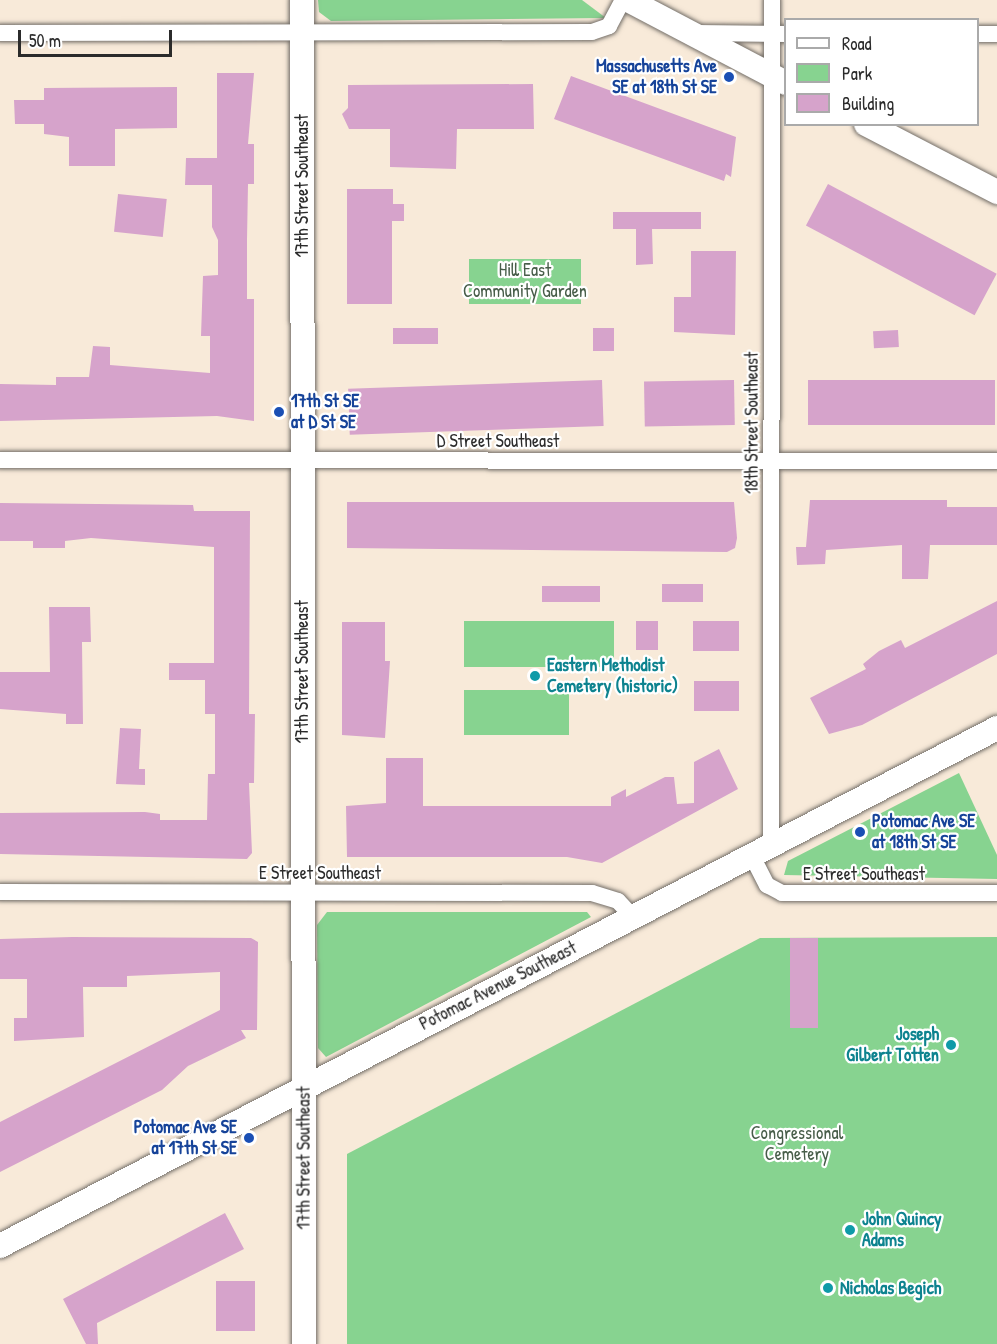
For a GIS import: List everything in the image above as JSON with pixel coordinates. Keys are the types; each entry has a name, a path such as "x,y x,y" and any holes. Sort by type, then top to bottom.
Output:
{"main road":[{"name":"17th Street Southeast","path":"302,0 304,1344"},
{"path":"628,0 778,79"},
{"path":"870,126 997,192"},
{"name":"Potomac Avenue Southeast","path":"0,1246 997,728"}],"street":[{"path":"0,33 598,32 612,22 623,0"},
{"name":"18th Street Southeast","path":"761,851 778,79 778,34 771,0"},
{"path":"691,33 778,34"},
{"path":"979,34 997,34"},
{"name":"D Street Southeast","path":"0,460 997,461"},
{"name":"E Street Southeast","path":"761,851 767,885 782,893 997,893"},
{"name":"E Street Southeast","path":"0,892 592,893 618,901 633,916"}],"green space":[{"path":"318,0 582,0 606,18 331,21 319,12"},
{"name":"Hill East Community Garden","path":"469,259 581,259 581,304 469,304"},
{"path":"464,621 614,621 614,663 612,667 464,667"},
{"path":"464,690 569,690 569,735 464,735"},
{"path":"959,773 997,855 997,879 784,875 788,861"},
{"path":"327,912 587,912 591,917 326,1057 318,1048 317,925"},
{"name":"Congressional Cemetery","path":"997,937 997,1344 347,1344 347,1154 760,938"}],"building":[{"path":"217,73 254,73 248,144 254,144 254,184 248,184 247,299 254,299 254,421 217,416 0,421 0,384 56,385 56,377 89,377 93,346 110,347 110,365 210,373 210,336 201,336 203,276 218,275 218,240 212,227 212,185 185,185 186,158 217,158"},
{"path":"571,76 736,137 731,177 726,174 724,181 554,119"},
{"path":"533,84 534,129 457,129 456,169 390,167 390,129 349,129 342,114 348,108 348,85"},
{"path":"177,87 177,128 115,129 115,166 69,166 69,137 44,134 44,124 15,124 14,100 44,100 44,88"},
{"path":"828,184 997,274 975,315 806,225"},
{"path":"347,189 393,189 393,204 404,204 404,221 392,221 392,304 347,304"},
{"path":"118,194 167,199 163,237 114,232"},
{"path":"613,212 701,212 701,229 652,229 653,264 636,265 636,229 613,229"},
{"path":"691,251 736,251 735,335 674,332 674,297 691,297"},
{"path":"393,328 438,328 438,344 393,344"},
{"path":"593,328 614,328 614,351 593,351"},
{"path":"898,330 899,347 874,348 873,331"},
{"path":"602,380 604,426 350,435 348,389"},
{"path":"734,380 735,425 645,427 644,382"},
{"path":"808,380 995,380 995,425 808,425"},
{"path":"810,500 947,500 947,507 997,507 997,545 930,545 928,579 902,579 902,545 826,550 825,564 797,565 796,547 806,547"},
{"path":"347,502 734,502 737,538 735,548 727,552 347,548"},
{"path":"0,503 193,505 194,511 250,511 249,714 255,714 254,783 249,783 252,853 247,859 0,854 0,813 145,812 160,814 160,820 207,820 208,774 215,774 215,714 205,714 205,680 169,680 169,663 214,663 214,547 91,538 65,541 65,548 33,548 33,541 0,541"},
{"path":"662,584 703,584 703,602 662,602"},
{"path":"542,586 600,586 600,602 542,602"},
{"path":"997,601 997,654 862,725 829,734 810,698 866,669 863,664 879,651 901,640 905,648"},
{"path":"49,607 90,607 91,642 82,642 83,724 66,724 66,714 0,709 0,672 50,672"},
{"path":"636,621 658,621 658,650 636,650"},
{"path":"693,621 739,621 739,651 693,651"},
{"path":"342,622 385,622 385,661 390,661 385,738 342,735"},
{"path":"694,681 739,681 739,711 694,711"},
{"path":"120,728 141,729 139,769 145,769 145,785 116,784"},
{"path":"719,749 738,789 602,863 567,857 347,857 346,806 386,803 386,758 423,758 423,806 611,806 611,797 626,789 626,797 665,777 674,777 677,804 694,803 694,762"},
{"path":"251,938 258,942 257,1030 241,1030 246,1038 188,1066 162,1090 0,1172 0,1122 220,1010 220,972 127,976 127,987 83,987 84,1037 14,1041 14,1018 27,1018 27,979 0,979 0,939"},
{"path":"790,938 818,938 818,1028 790,1028"},
{"path":"225,1213 244,1249 97,1323 98,1344 86,1344 63,1299"},
{"path":"216,1281 255,1281 255,1331 216,1331"}],"place":[{"name":"Massachusetts Ave SE at 18th St SE","path":"729,77"},
{"name":"17th St SE at D St SE","path":"279,412"},
{"name":"Eastern Methodist Cemetery (historic)","path":"535,676"},
{"name":"Potomac Ave SE at 18th St SE","path":"860,832"},
{"name":"Joseph Gilbert Totten","path":"951,1045"},
{"name":"Potomac Ave SE at 17th St SE","path":"249,1138"},
{"name":"John Quincy Adams","path":"850,1230"},
{"name":"Nicholas Begich","path":"828,1288"}]}
